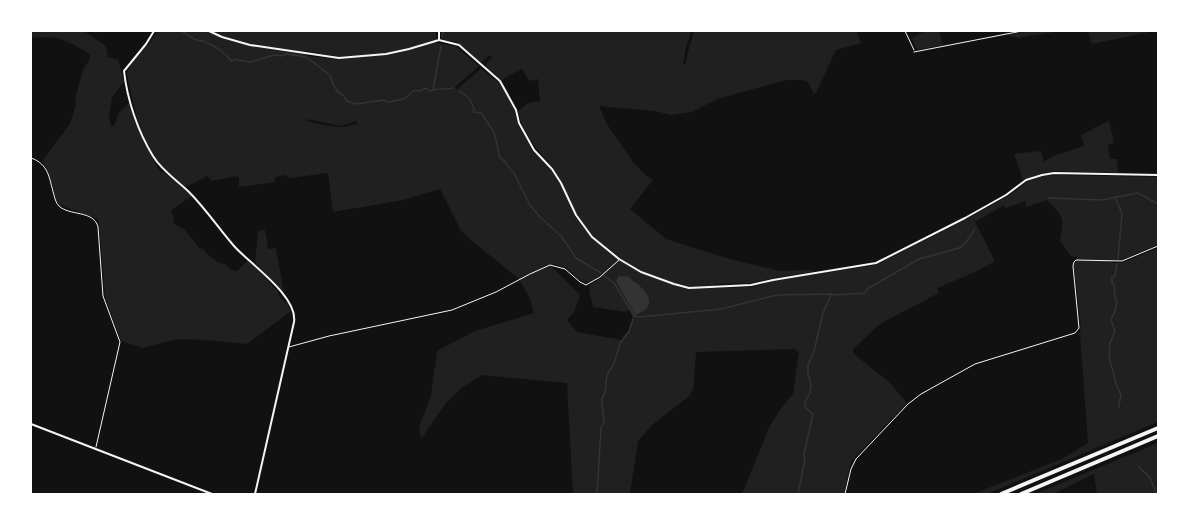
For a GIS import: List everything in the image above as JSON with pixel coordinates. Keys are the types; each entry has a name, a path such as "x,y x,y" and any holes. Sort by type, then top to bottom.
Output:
{"highway":[{"path":"1001,494 1158,428"},
{"path":"1021,494 1158,436"}],"street":[{"path":"154,31 146,44 124,70 135,118 146,144 160,166 194,197 232,244 267,276 292,307 295,318 255,494"},
{"path":"208,31 222,37 250,45 339,58 386,54 409,50 439,40 458,45 500,81 516,110 519,124 534,150 552,169 561,183 576,215 592,237 619,260 641,272 690,288 751,285 876,262 965,218 1006,195 1026,180 1042,175 1054,173 1158,176"},
{"path":"439,31 439,40"},
{"path":"31,424 212,494"}],"lane":[{"path":"914,52 1022,31"},
{"path":"845,494 851,469 856,459 908,404 921,394 975,364 1078,331 1079,328 1073,266 1076,260 1122,261 1158,246"},
{"path":"288,347 330,336 452,310 496,292 550,265 565,269 580,282 586,285 600,277 619,260"}],"path":[{"path":"905,31 914,52"},
{"path":"31,158 43,164 47,170 55,201 59,206 92,218 97,223 103,296 120,342 96,449"}],"shaded area":[{"path":"31,31 84,31 106,46 108,57 118,60 124,82 112,97 109,117 111,126 114,126 119,113 129,103 144,143 155,161 155,164 161,172 164,172 192,196 171,210 174,224 185,230 199,248 204,249 205,252 219,263 225,264 232,270 237,271 248,260 260,271 278,292 278,295 284,302 287,303 290,312 247,344 185,339 174,340 143,348 121,341 105,296 98,219 60,205 57,201 47,169 42,161 70,124 76,105 75,99 83,70 90,59 90,54 75,45 56,38 31,38"},
{"path":"157,31 436,31 436,43 455,46 479,66 455,87 456,90 481,69 499,82 515,111 517,123 533,151 551,169 553,167 536,148 523,127 518,111 528,103 540,101 538,79 529,81 522,69 501,80 486,67 486,64 492,57 489,56 480,62 457,42 444,40 441,36 441,31 691,31 683,65 686,63 694,31 857,31 861,43 836,50 816,93 814,94 808,82 803,80 786,80 717,99 692,112 671,115 655,111 599,106 607,124 633,162 643,173 653,180 630,209 666,239 726,258 780,271 813,270 812,272 751,283 714,284 716,288 751,287 773,281 876,265 965,220 1008,196 1027,182 1039,177 1053,175 1158,177 1158,245 1121,260 1112,260 1112,263 1122,263 1158,248 1158,422 987,494 973,494 1062,459 1088,443 1080,333 1081,327 1074,266 1077,257 1071,256 1060,241 1062,218 1057,210 1047,200 1026,207 1026,201 1005,208 1004,205 975,222 995,261 975,272 937,288 939,293 880,324 853,349 854,354 889,382 907,403 851,461 844,494 742,494 769,428 779,411 793,394 799,352 794,349 696,352 693,390 687,398 652,425 638,441 630,494 573,494 567,383 482,375 460,389 446,403 421,439 419,427 431,396 437,351 475,331 534,313 529,296 518,278 461,231 440,189 403,200 333,212 328,173 291,178 285,175 275,177 275,182 239,187 239,178 235,176 212,181 207,176 186,187 166,170 154,155 146,142 137,118 127,72 134,60 149,44","holes":["305,51 334,56 334,59 307,56","307,119 341,126 356,121 358,123 346,127 339,127 326,126 307,121","551,263 566,268 585,283 590,282 600,275 602,277 590,285 589,291 593,307 625,312 630,310 633,317 628,331 622,337 622,340 577,332 567,320 574,312 580,295 551,266"]},
{"path":"926,31 939,31 943,45 917,50 912,38"},
{"path":"1029,31 1060,31 1018,38 1007,35"},
{"path":"1088,31 1154,31 1092,44"},
{"path":"1109,121 1114,143 1108,144 1110,159 1117,159 1118,173 1054,171 1023,180 1014,154 1041,151 1044,162 1053,156 1084,146 1081,135"},
{"path":"265,230 268,249 276,248 283,288 280,290 255,262 258,231"},
{"path":"619,276 629,277 641,287 648,296 648,305 642,312 635,315 616,281"},
{"path":"1158,443 1158,494 1097,494 1094,474 1053,494 1035,494"}],"waterway":[{"path":"181,31 195,40 203,41 215,47 226,55 231,61 235,59 251,62 274,55 281,56 287,54 306,57 330,75 338,92 343,95 347,101 356,104 384,100 388,102 404,99 413,91 420,91 426,88 430,91 453,88"},
{"path":"442,37 444,31"},
{"path":"433,90 441,46"},
{"path":"459,91 469,98 474,108 473,112 481,113 494,132 500,158 514,173 530,205 540,217 561,236 576,258 601,273"},
{"path":"1048,198 1102,200 1138,193 1158,204"},
{"path":"1115,197 1122,214 1118,259"},
{"path":"604,276 614,283 634,316 639,317 721,309 777,295 835,295 865,293 867,289 919,259 959,248 964,245 975,229"},
{"path":"1117,264 1115,276 1112,277 1115,298 1117,301 1111,320 1115,331 1110,343 1109,356 1116,384 1121,395 1119,407"},
{"path":"798,494 805,459 804,454 813,414 805,407 805,402 810,393 811,384 808,375 808,365 814,351 823,313 831,295"},
{"path":"597,494 601,428 604,422 602,398 605,393 607,375 614,364 620,343 629,332 634,316"},
{"path":"1139,466 1148,475 1156,494"}]}
